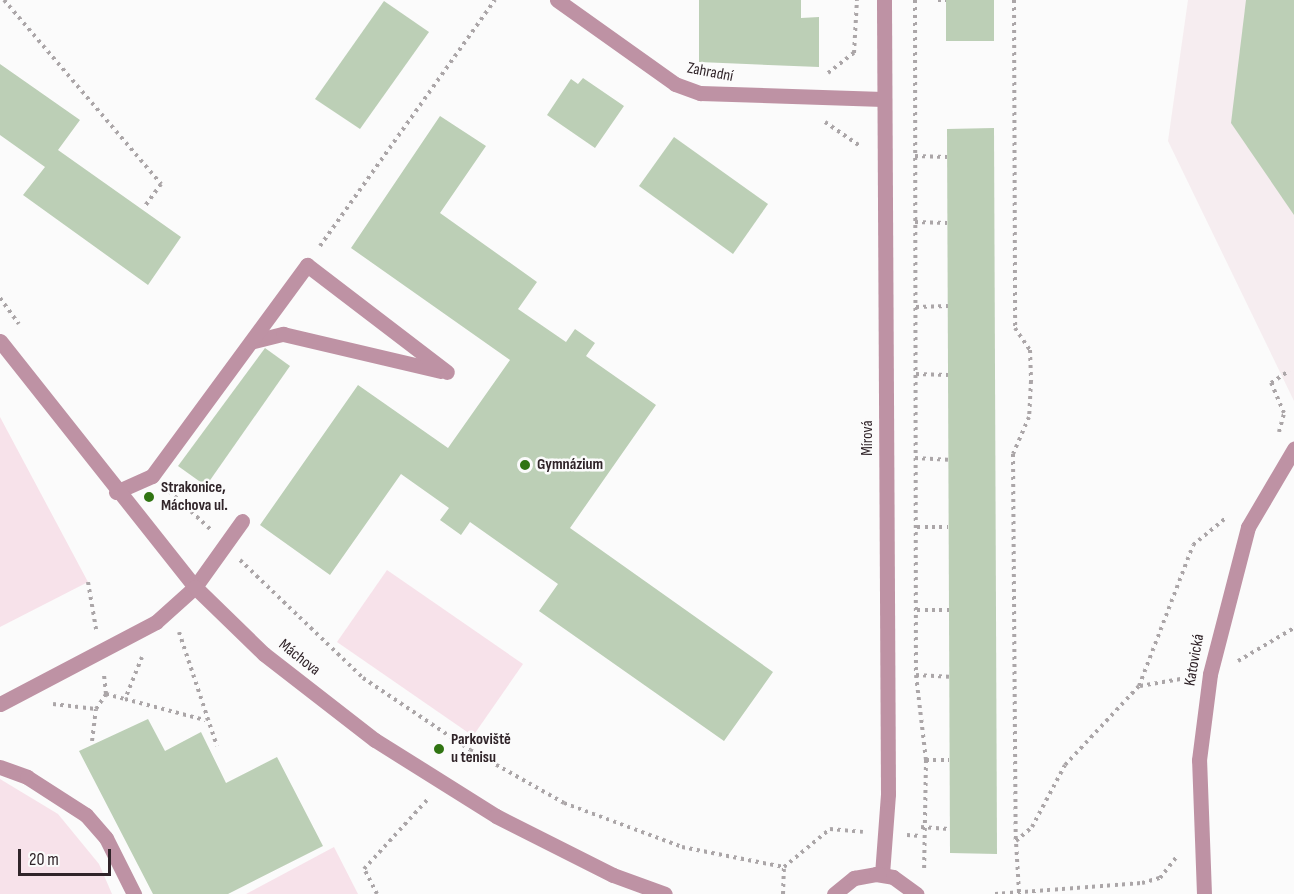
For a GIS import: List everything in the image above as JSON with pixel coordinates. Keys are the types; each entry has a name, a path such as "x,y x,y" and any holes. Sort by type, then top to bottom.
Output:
{"street":[{"name":"Zahradní","path":"557,0 675,84 700,93 883,99"},
{"name":"Mírová","path":"882,874 886,834 884,0"},
{"path":"116,492 152,476 254,341 306,265 447,372 283,334 254,341"},
{"name":"Máchova","path":"0,340 116,492 195,587 264,654 375,740 443,783 602,869 665,894"},
{"name":"Katovická","path":"1204,894 1199,760 1210,674 1248,527 1294,449"},
{"path":"0,705 156,622 195,587 224,542 242,521"},
{"path":"0,767 27,777 86,815 106,838 134,894"},
{"path":"834,894 854,878 882,874 916,894"}],"path":[{"path":"4,0 161,184 146,205"},
{"path":"306,265 495,0"},
{"path":"822,76 843,66 854,53 857,0"},
{"path":"915,0 916,675 926,760 921,827 924,873 930,883"},
{"path":"938,0 946,0"},
{"path":"995,894 1019,892 1013,454 1029,417 1031,381 1030,350 1015,328 1014,0"},
{"path":"915,156 947,157"},
{"path":"915,222 947,223"},
{"path":"916,307 948,306"},
{"path":"916,374 948,375"},
{"path":"915,458 948,460"},
{"path":"152,476 224,542 263,588 363,678 470,750 564,803 621,826 682,847 784,867"},
{"path":"1017,841 1032,827 1065,765 1139,686 1193,545 1234,511"},
{"path":"917,527 948,527"},
{"path":"172,608 206,720 217,746"},
{"path":"917,610 949,610"},
{"path":"125,699 156,622"},
{"path":"916,675 949,677"},
{"path":"106,694 206,720"},
{"path":"92,741 96,709"},
{"path":"926,760 949,760"},
{"path":"377,894 364,869 443,783"},
{"path":"921,827 950,829"},
{"path":"783,894 784,867 830,830 886,834"}],"shaded area":[{"path":"1188,0 1294,0 1294,401 1168,141"},
{"path":"0,417 88,582 0,627"},
{"path":"387,570 523,664 473,736 337,642"},
{"path":"0,779 58,814 99,864 112,894 0,894"},
{"path":"334,847 358,894 246,894"}],"building":[{"path":"699,0 801,0 801,18 819,17 819,67 699,62"},
{"path":"946,0 994,0 994,41 946,41"},
{"path":"1246,0 1294,0 1294,215 1231,123"},
{"path":"384,1 429,32 360,129 315,99"},
{"path":"0,64 80,120 58,150 181,237 148,285 23,195 45,167 0,135"},
{"path":"583,78 624,106 595,148 547,115 571,79 578,84"},
{"name":"Gymnázium","path":"440,116 486,146 440,213 537,282 518,309 566,342 575,329 595,343 586,356 656,405 570,528 773,672 724,741 539,611 558,584 470,522 461,535 440,520 449,508 401,474 330,575 260,525 358,385 448,448 510,360 351,248"},
{"path":"994,128 997,854 950,853 947,129"},
{"path":"674,137 768,204 733,254 639,186"},
{"path":"265,348 290,366 206,486 178,466"},
{"path":"148,719 165,751 201,732 226,783 277,757 323,846 228,894 153,894 79,751"}],"place":[{"name":"Gymnázium","path":"525,465"},
{"name":"Strakonice, Máchova ul.","path":"149,497"},
{"name":"Parkoviště u tenisu","path":"439,749"}]}
